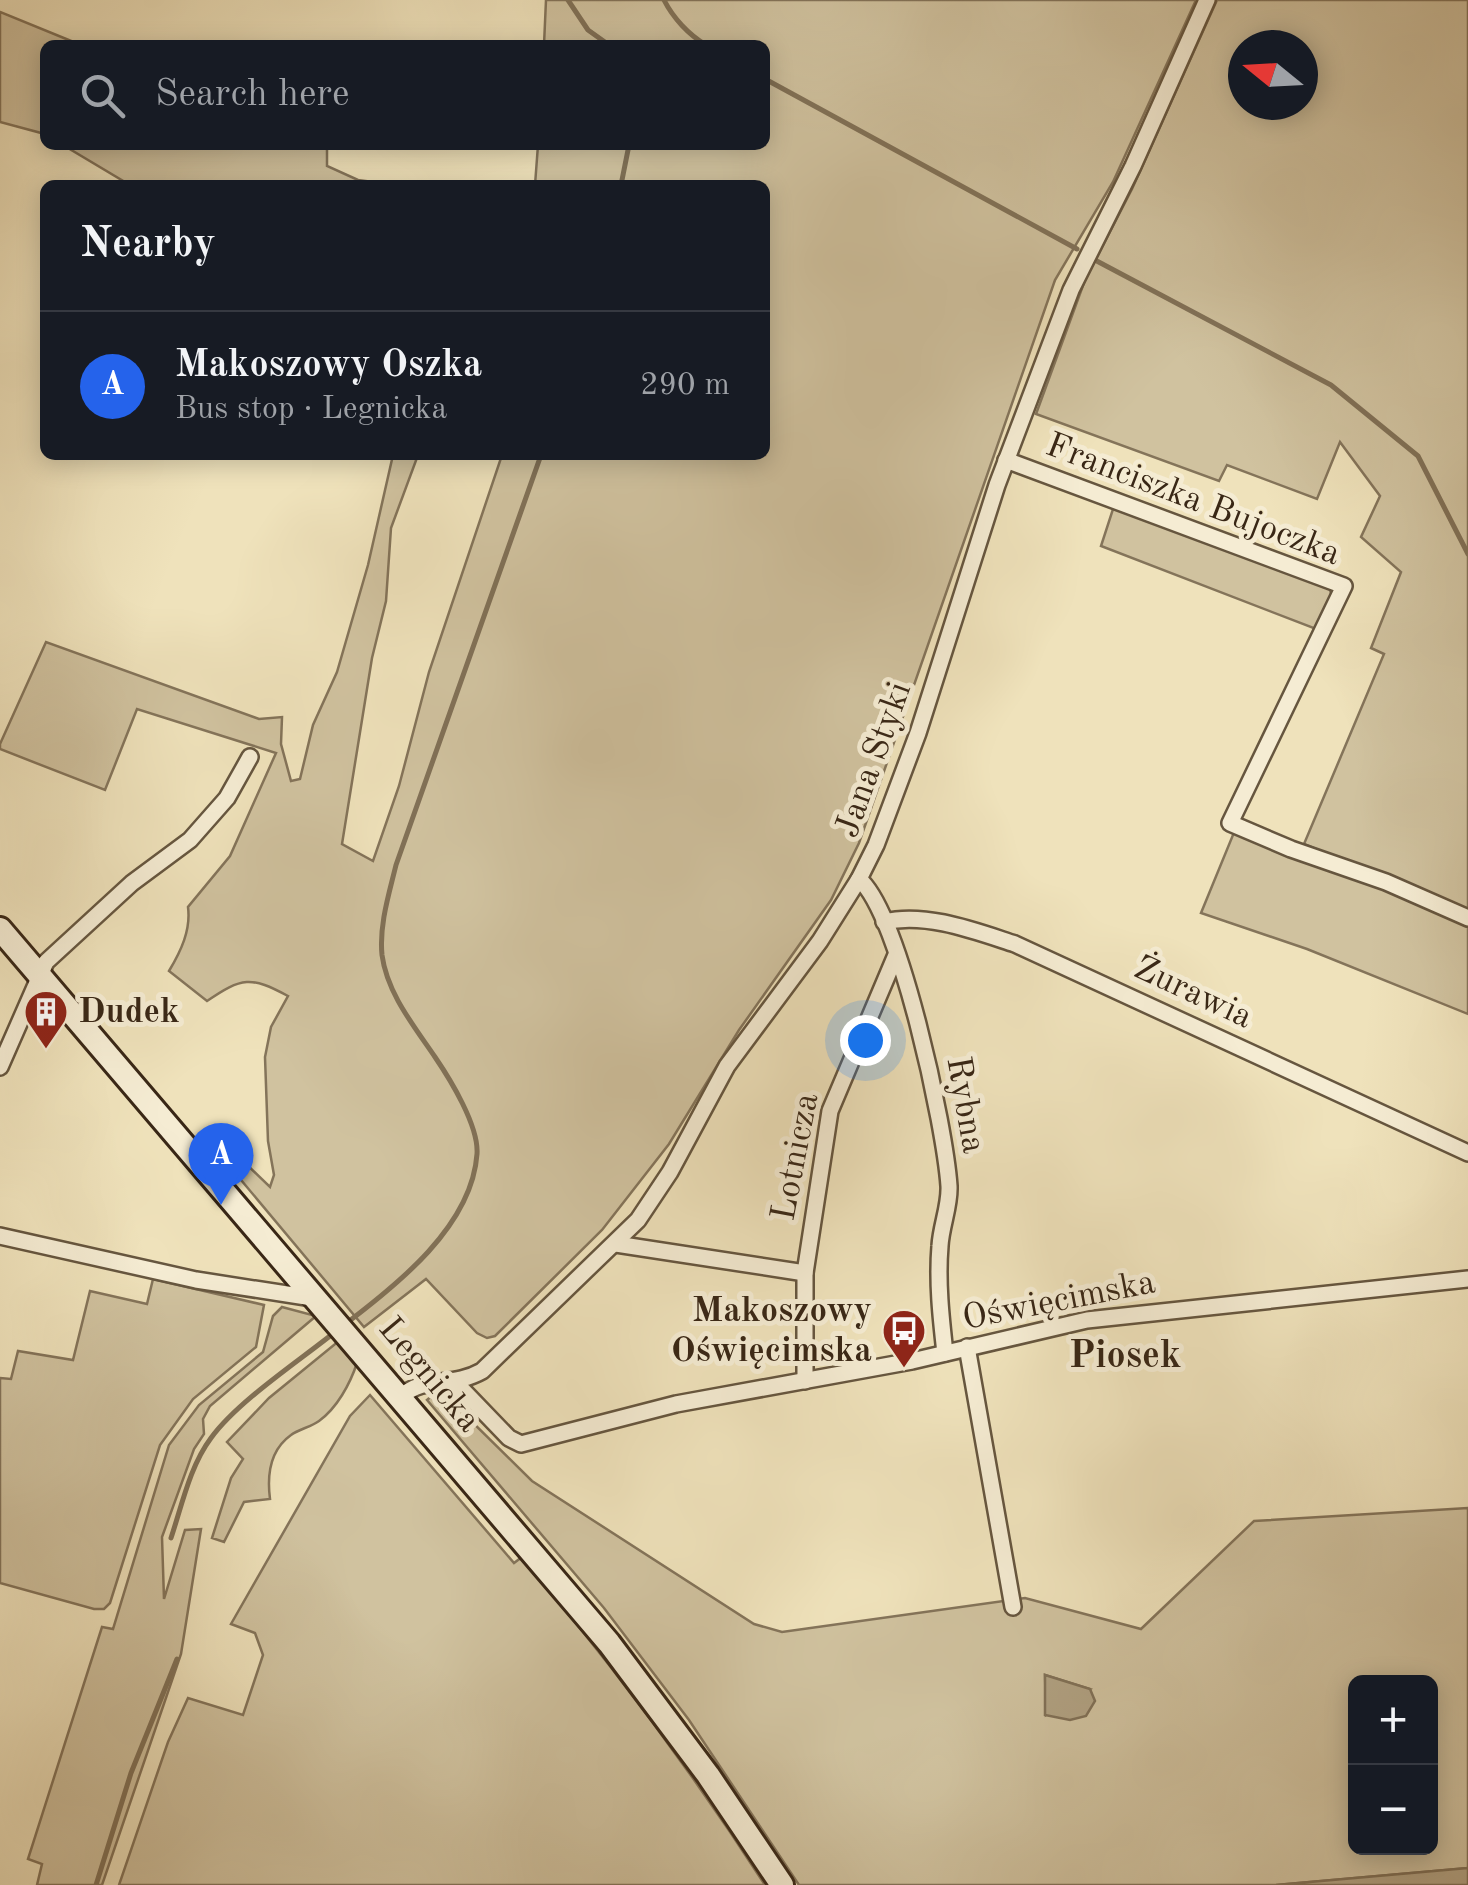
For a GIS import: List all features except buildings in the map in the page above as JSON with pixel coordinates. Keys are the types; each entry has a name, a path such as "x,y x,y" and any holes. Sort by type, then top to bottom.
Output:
{"main road":[{"name":"Legnicka","path":"0,928 526,1542 708,1774 782,1885"}],"street":[{"name":"Jana Styki","path":"401,1397 414,1386 454,1382 476,1375 638,1220 665,1180 727,1066 820,941 860,879 918,733 1006,460 1071,290 1133,166 1207,0"},
{"name":"Franciszka Bujoczka","path":"1006,460 1344,586 1230,823 1291,850 1386,882 1468,918"},
{"path":"0,1067 46,962 132,883 190,840 228,798 250,756"},
{"name":"Rybna","path":"860,879 872,892 884,922 921,1034 948,1182 939,1256 946,1353"},
{"name":"Żurawia","path":"884,922 903,919 956,926 1015,944 1468,1153"},
{"name":"Lotnicza","path":"805,1381 805,1273 830,1111 896,956"},
{"path":"0,1236 322,1304"},
{"path":"616,1244 805,1273"},
{"name":"Oświęcimska","path":"454,1382 508,1438 520,1444 676,1404 946,1353 1057,1325 1468,1278"},
{"path":"967,1347 1014,1606"}],"shaded area":[{"path":"546,0 1196,0 1113,182 1055,280 859,843 831,900 739,1030 669,1144 602,1230 495,1336 487,1338 477,1333 426,1279 364,1327 226,1162 239,1157 270,1187 274,1175 268,1141 265,1057 271,1027 288,996 247,982 229,987 207,1001 169,971 184,940 188,907 230,856 276,753 137,709 105,790 0,749 0,744 46,642 259,719 282,717 281,744 291,781 300,779 313,725 337,672 368,565 392,460 416,460 391,528 386,601 372,658 342,844 373,861 399,786 429,672 500,460 770,460 770,180 535,180 538,150 770,150 770,40 544,40"},
{"path":"1217,0 1468,0 1468,912 1304,844 1384,654 1371,648 1401,572 1361,537 1380,496 1340,442 1317,499 1227,465 1219,481 1036,414 1085,280 1132,189"},
{"path":"0,12 69,40 40,40 40,133 0,122"},
{"path":"71,150 327,150 327,166 358,180 122,180"},
{"path":"1114,506 1329,586 1332,597 1316,629 1101,546"},
{"path":"1235,830 1468,923 1468,1014 1307,949 1201,913"},
{"path":"153,1279 264,1305 256,1347 193,1399 160,1445 110,1603 104,1609 0,1583 0,1378 11,1379 18,1351 73,1360 90,1291 147,1304"},
{"path":"282,1307 316,1316 210,1406 203,1419 204,1434 194,1449 162,1537 164,1599 185,1530 201,1529 181,1654 102,1885 37,1885 42,1864 28,1859 102,1627 113,1629 169,1445 199,1405 263,1352 273,1316"},
{"path":"340,1340 357,1363 342,1395 326,1416 291,1435 278,1448 270,1473 270,1499 244,1502 224,1542 212,1538 231,1478 243,1459 227,1442 269,1398"},
{"path":"370,1395 514,1563 522,1557 555,1597 679,1758 765,1885 119,1885 168,1742 188,1698 243,1715 263,1655 255,1633 231,1624 350,1416"},
{"path":"433,1395 454,1404 532,1481 754,1624 782,1632 1025,1598 1141,1629 1254,1521 1468,1508 1468,1868 1276,1885 799,1885 689,1720 604,1608 427,1400","holes":["1045,1675 1090,1689 1046,1715"]},
{"path":"1045,1675 1090,1689 1095,1701 1086,1716 1070,1720 1045,1715"},
{"path":"1468,1868 1468,1885 1276,1885"}],"waterway":[{"path":"568,0 588,30 602,40"},
{"path":"664,0 682,26 699,40"},
{"path":"770,82 1077,249"},
{"path":"622,180 628,150"},
{"path":"1093,259 1331,385 1418,456 1468,554"},
{"path":"344,1325 428,1252 462,1205 472,1180 477,1154 473,1130 448,1078 395,996 382,955 382,932 396,865 539,460"},
{"path":"171,1538 192,1473 211,1438 253,1396 335,1332"},
{"path":"96,1885 131,1773 177,1659"}],"place":[{"name":"Dudek","path":"46,1050"},
{"name":"Makoszowy Oszka","path":"221,1205"},
{"name":"Makoszowy Oświęcimska","path":"904,1369"}],"district":[{"name":"Piosek","path":"1125,1357"}]}
